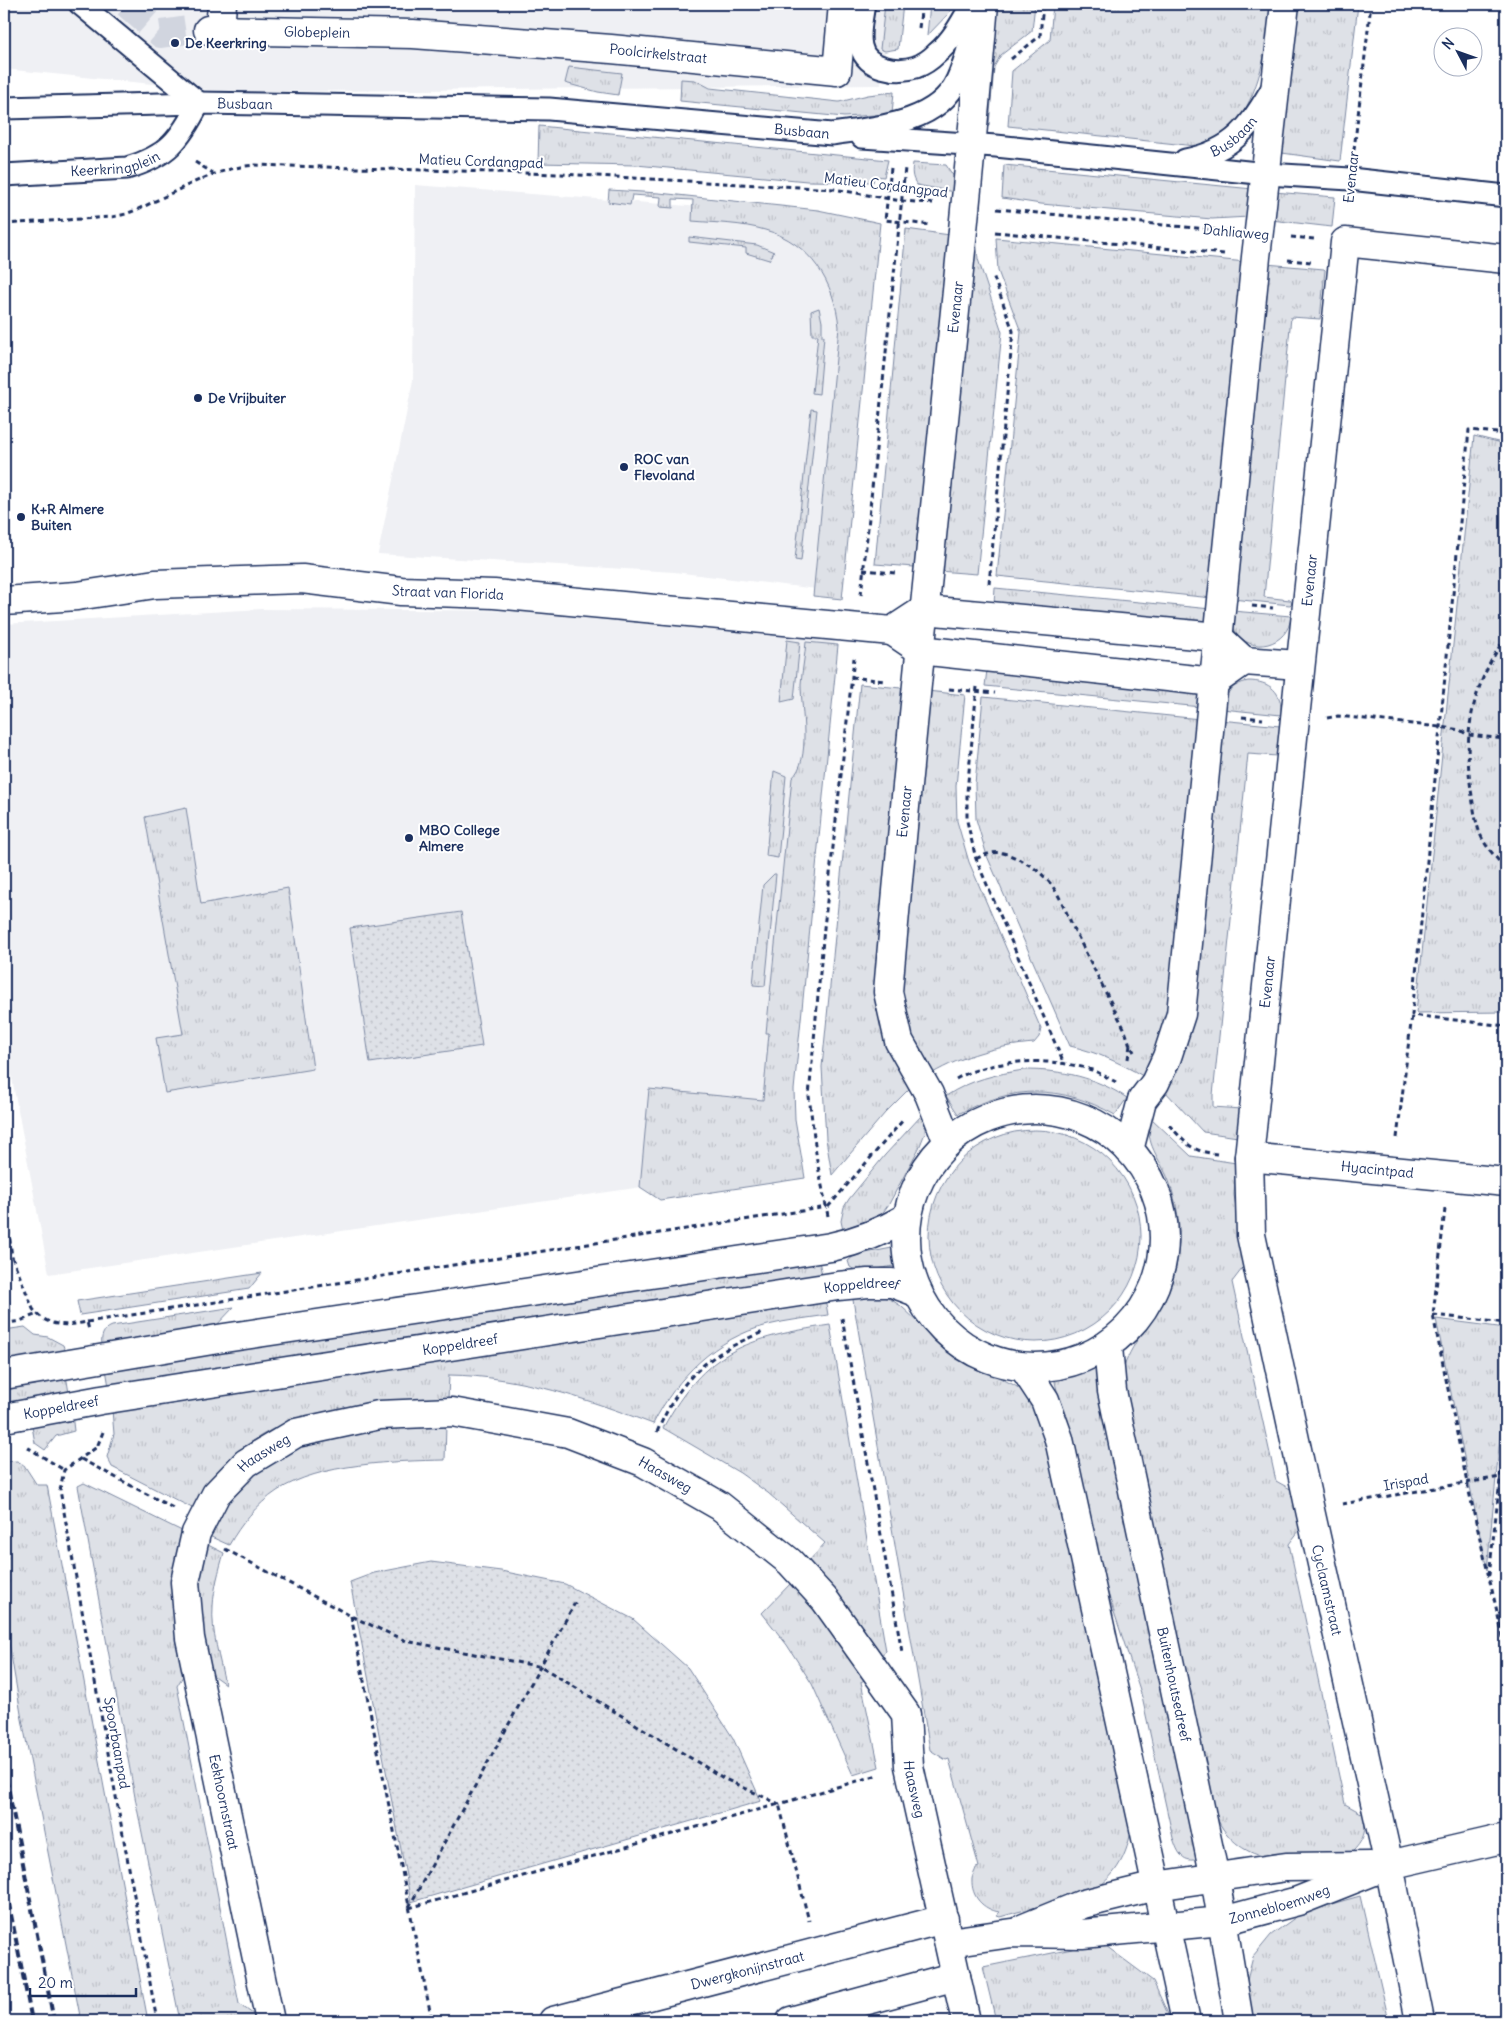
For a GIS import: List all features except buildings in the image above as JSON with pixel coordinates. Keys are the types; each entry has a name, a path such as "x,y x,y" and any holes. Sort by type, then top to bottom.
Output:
{"street":[{"name":"Poolcirkelstraat","path":"413,34 611,49 837,71 843,4"},
{"name":"Evenaar","path":"948,1142 929,1094 899,1041 888,992 920,650 965,217 984,4"},
{"path":"1129,1150 1142,1100 1154,1083 1167,1057 1181,1014 1258,246 1285,4"},
{"name":"Globeplein","path":"217,21 413,34"},
{"name":"Evenaar","path":"1249,1157 1299,665 1344,254"},
{"path":"1344,254 1506,259"},
{"name":"Straat van Florida","path":"4,600 77,596 155,584 302,579 401,591 504,595 892,631 920,650"},
{"path":"892,631 924,610 1218,637 1244,661 1299,665"},
{"path":"920,650 1214,682 1244,661"},
{"path":"1040,1107 1072,1112 1101,1125 1129,1150 1160,1200 1166,1229 1161,1274 1144,1310 1127,1331 1108,1346 1087,1358 1058,1367 1024,1368 996,1362 964,1348 941,1329 916,1292 907,1259 906,1218 930,1162 948,1142 973,1124 1007,1111 1040,1107"},
{"name":"Hyacintpad","path":"1249,1157 1506,1182"},
{"name":"Cyclaamstraat","path":"1249,1157 1251,1235 1389,1865 1420,2021"},
{"path":"4,1375 224,1338 831,1247 854,1242 882,1232 906,1218"},
{"name":"Koppeldreef","path":"4,1418 120,1397 838,1286 892,1283 916,1292"},
{"name":"Buitenhoutsedreef","path":"1108,1346 1112,1391 1215,1878 1239,2021"},
{"path":"1024,1368 1045,1400 1059,1440 1186,2021"},
{"name":"Haasweg","path":"185,1582 199,1528 216,1494 246,1463 296,1433 378,1414 452,1412 568,1432 643,1462 720,1506 790,1562 825,1600 906,1714 909,1766 966,2021"},
{"name":"Eekhoornstraat","path":"185,1582 190,1638 270,2021"},
{"name":"Zonnebloemweg","path":"1165,1927 1223,1921 1298,1901 1389,1865 1506,1838"},
{"name":"Zonnebloemweg","path":"1215,1878 1286,1867 1389,1865"},
{"path":"1012,1933 1083,1904 1156,1886 1215,1878"},
{"path":"946,1931 1082,1934 1165,1927"},
{"name":"Dwergkonijnstraat","path":"553,2021 817,1953 946,1931"},
{"path":"791,2021 956,1976"}],"lane":[{"path":"80,4 199,103"},
{"path":"864,4 860,37 861,48 865,56 870,62 878,66 900,69 916,67 938,53 954,35 972,4"},
{"name":"Busbaan","path":"832,134 879,127 920,116 934,108 947,96 957,81 984,4"},
{"name":"Busbaan","path":"1150,161 1185,160 1206,156 1220,150 1234,140 1264,103 1275,84 1280,62"},
{"path":"4,108 199,103"},
{"name":"Busbaan","path":"199,103 549,109 895,140 972,144 1267,174 1350,179 1506,196"},
{"name":"Keerkringplein","path":"4,175 127,168 145,163 170,147 186,128 199,103"}],"path":[{"path":"1004,65 1040,36 1044,4"},
{"name":"Evenaar","path":"1350,179 1371,4"},
{"path":"895,140 885,220 965,217 1344,254"},
{"name":"Matieu Cordangpad","path":"4,224 112,217 126,214 213,174 234,167 255,165 588,176 834,189 887,198 965,217"},
{"name":"Dahliaweg","path":"965,217 1344,254"},
{"path":"984,616 1013,331 990,268"},
{"path":"1392,1171 1412,1015 1469,430 1506,434"},
{"path":"1506,637 1479,684 1469,725 1468,760 1474,813 1482,839 1506,870"},
{"path":"980,657 967,792 967,821 976,859 1064,1064"},
{"path":"976,859 992,851 1002,852 1030,865 1045,876 1067,910 1073,928 1124,1028 1130,1046"},
{"path":"1412,1015 1506,1026"},
{"path":"87,1322 827,1207 902,1121 929,1094 969,1072 1013,1062 1064,1064 1093,1070 1119,1083 1142,1100 1186,1143 1199,1152 1249,1157"},
{"path":"1449,1176 1433,1316 1467,1483 1506,1650"},
{"path":"827,1207 831,1247"},
{"path":"838,1286 842,1318 904,1658"},
{"path":"4,1324 20,1321 37,1314"},
{"path":"1433,1316 1506,1323"},
{"path":"833,1319 842,1318"},
{"path":"643,1462 666,1411 681,1387 698,1368 721,1351 771,1331"},
{"path":"1489,1577 1506,1429"},
{"name":"Spoorbaanpad","path":"26,1446 64,1470 60,1490 157,2021"},
{"path":"81,1459 351,1616 406,1641 542,1667 725,1779 779,1804"},
{"name":"Irispad","path":"1310,1510 1506,1476"},
{"path":"409,1908 542,1667 576,1601"},
{"path":"1498,1613 1506,1614"},
{"path":"351,1616 432,2021"},
{"path":"409,1908 909,1766"},
{"path":"779,1804 817,1953"}],"shaded area":[{"path":"4,4 890,4 881,85 231,92 4,69"},
{"name":"ROC van Flevoland","path":"415,185 873,220 842,592 674,572 378,554 413,380"},
{"name":"MBO College Almere","path":"261,609 551,611 835,640 778,1167 49,1274 4,1036 4,624"}],"green space":[{"path":"885,4 903,4 898,49 885,51 880,49"},
{"path":"930,4 954,4 950,12 927,36"},
{"path":"995,4 1035,4 1032,31 1001,55 994,67 989,125 983,124"},
{"path":"1053,4 1272,4 1261,68 1254,90 1244,110 1232,127 1215,140 1195,146 1008,126 1012,71 1050,40"},
{"path":"1295,4 1358,4 1340,161 1282,153"},
{"path":"569,67 622,73 618,95 565,83"},
{"path":"681,79 695,80 710,88 839,102 868,95 894,92 892,114 844,117 680,101"},
{"path":"539,126 888,160 884,177 874,176 873,182 807,181 636,165 538,163"},
{"path":"913,163 946,165 954,177 954,192 917,185 913,177"},
{"path":"1004,165 1253,189 1249,217 1212,219 1041,204 1002,198"},
{"path":"609,190 659,193 818,210 880,223 842,599 813,596 839,327 837,311 826,280 807,254 781,236 747,226 692,221 693,200 673,199 673,208 660,207 661,197 632,195 630,205 608,202"},
{"path":"1274,192 1335,197 1332,227 1271,220"},
{"path":"906,229 950,235 917,561 914,567 875,564"},
{"path":"689,237 757,245 774,252 769,260 746,253 746,248 689,242"},
{"path":"976,237 978,259 1002,332 977,574 938,571"},
{"path":"996,238 1246,262 1212,598 997,576 1021,332 998,271"},
{"path":"1266,264 1325,270 1320,319 1291,317 1264,597 1290,600 1292,603 1290,605 1232,599"},
{"path":"819,308 822,336 824,336 819,394 812,393 818,335 812,335 811,311"},
{"path":"811,409 817,410 801,561 795,560"},
{"path":"1474,436 1506,444 1506,1012 1416,1013"},
{"path":"995,588 1211,609 1208,620 1204,623 994,604"},
{"path":"1232,611 1291,616 1289,626 1284,635 1276,641 1259,645 1242,639 1235,631"},
{"path":"787,640 800,642 794,699 781,702"},
{"path":"806,642 838,645 794,1090 795,1119 805,1178 660,1200 640,1187 649,1089 763,1100 769,1033 766,1033 792,778 798,770 804,747 801,684"},
{"path":"987,670 1200,694 1201,707 985,686"},
{"path":"1248,681 1263,683 1274,689 1280,700 1281,715 1222,709 1225,698 1230,690"},
{"path":"860,684 901,688 902,691 903,718 878,964 912,1086 885,1113 832,1175 826,1139 822,1067"},
{"path":"927,691 965,695 956,786 957,821 969,862 1041,1029 1039,1037 1034,1043 1007,1046 981,1052 943,1067 931,1074 915,1050 899,1009"},
{"path":"983,697 1200,719 1172,993 1161,1043 1143,1076 1108,1058 1070,1046 987,856 976,819 975,784"},
{"path":"1220,720 1280,726 1277,756 1248,754 1213,1095 1213,1107 1241,1109 1238,1137 1203,1132 1163,1089"},
{"path":"774,771 786,776 778,858 766,856"},
{"path":"186,808 201,904 288,888 313,1069 165,1093 156,1038 183,1034 145,817"},
{"path":"776,874 765,986 753,985 763,885"},
{"path":"461,912 482,1046 370,1063 350,928"},
{"path":"1024,1070 1052,1071 1078,1076 1103,1085 1127,1098 1115,1115 1075,1098 1056,1093 1036,1092 1017,1093 998,1098 978,1104 958,1114 946,1096 955,1090 984,1078"},
{"path":"921,1116 925,1117 925,1133 889,1204 879,1218 844,1235 841,1221 844,1207 849,1199 885,1155"},
{"path":"1150,1117 1191,1156 1236,1163 1234,1195 1245,1265 1232,1282 1276,1481 1294,1491 1302,1527 1289,1544 1345,1804 1363,1814 1365,1830 1359,1845 1351,1853 1299,1859 1265,1857 1250,1852 1236,1843 1223,1829 1212,1809 1122,1374 1130,1353 1169,1290 1176,1269 1179,1244 1179,1226 1174,1199 1169,1181 1151,1143 1149,1135"},
{"path":"1035,1130 1056,1132 1076,1138 1094,1148 1110,1161 1123,1177 1133,1195 1139,1215 1141,1236 1139,1257 1133,1277 1123,1295 1110,1311 1094,1324 1076,1334 1056,1340 1035,1342 1014,1340 994,1334 976,1324 960,1311 947,1295 937,1277 931,1257 929,1236 931,1215 937,1195 947,1177 960,1161 976,1148 994,1138 1014,1132"},
{"path":"892,1248 894,1266 858,1272 850,1267 848,1261 855,1255"},
{"path":"819,1261 822,1275 109,1387 106,1369"},
{"path":"4,1269 11,1312 4,1314"},
{"path":"262,1273 249,1289 80,1315 77,1301"},
{"path":"873,1293 890,1299 901,1306 947,1349 964,1360 1014,1385 1040,1408 1132,1818 1129,1841 1114,1872 1098,1887 1081,1896 1000,1917 997,1916 999,1912 983,1905 976,1897 972,1878 976,1868 979,1867 949,1759 946,1760 930,1750 852,1294"},
{"path":"825,1298 828,1315 768,1325 731,1339 715,1350 686,1375 653,1424 553,1390 476,1376 449,1375 448,1399 338,1409 310,1415 284,1424 260,1436 240,1452 194,1509 112,1467 107,1457 114,1434 112,1410"},
{"path":"234,1307 214,1328 102,1346 103,1334 112,1326"},
{"path":"1436,1319 1506,1328 1506,1376 1487,1570"},
{"path":"830,1325 886,1651 881,1655 837,1594 809,1561 825,1543 768,1493 740,1473 663,1428 695,1381 712,1365 731,1352 775,1336"},
{"path":"25,1327 35,1335 48,1337 63,1345 66,1354 4,1364 4,1330"},
{"path":"1098,1367 1197,1857 1194,1860 1185,1859 1182,1856 1173,1838 1142,1697 1095,1554 1055,1382 1055,1379"},
{"path":"66,1375 69,1393 4,1403 4,1387"},
{"path":"72,1414 74,1431 56,1436 45,1450 35,1443 31,1421"},
{"path":"446,1425 445,1460 358,1465 314,1474 294,1482 269,1496 250,1515 229,1545 209,1536 216,1519 239,1488 253,1474 285,1450 359,1430"},
{"path":"17,1461 24,1465 37,1485 47,1485 148,2021 81,2021 21,1714 4,1613 4,1462"},
{"path":"84,1483 184,1532 186,1671 177,1686 239,2004 253,2014 255,2021 180,2021 137,1808 78,1486"},
{"path":"206,1544 224,1553 216,1586 213,1616 215,1636 225,1684 211,1674 204,1640 200,1609 200,1578"},
{"path":"431,1562 501,1571 565,1584 633,1619 688,1668 733,1738 761,1801 411,1902 350,1582 374,1573"},
{"path":"793,1581 817,1609 867,1678 861,1682 879,1767 853,1775 812,1684 787,1645 762,1613"},
{"path":"1360,1896 1389,2021 1248,2021 1246,1984 1253,1957 1271,1935 1303,1912"},
{"path":"1102,1943 1153,1981 1171,2021 996,2021 983,1967"}],"tunnel":[{"path":"127,4 161,34 195,29 208,30"}],"railway":[{"path":"4,1767 54,2021"},
{"path":"4,1879 32,2021"}],"place":[{"name":"De Keerkring","path":"175,43"},
{"name":"De Vrijbuiter","path":"198,398"},
{"name":"ROC van Flevoland","path":"624,467"},
{"name":"K+R Almere Buiten","path":"21,517"},
{"name":"MBO College Almere","path":"409,838"}]}
